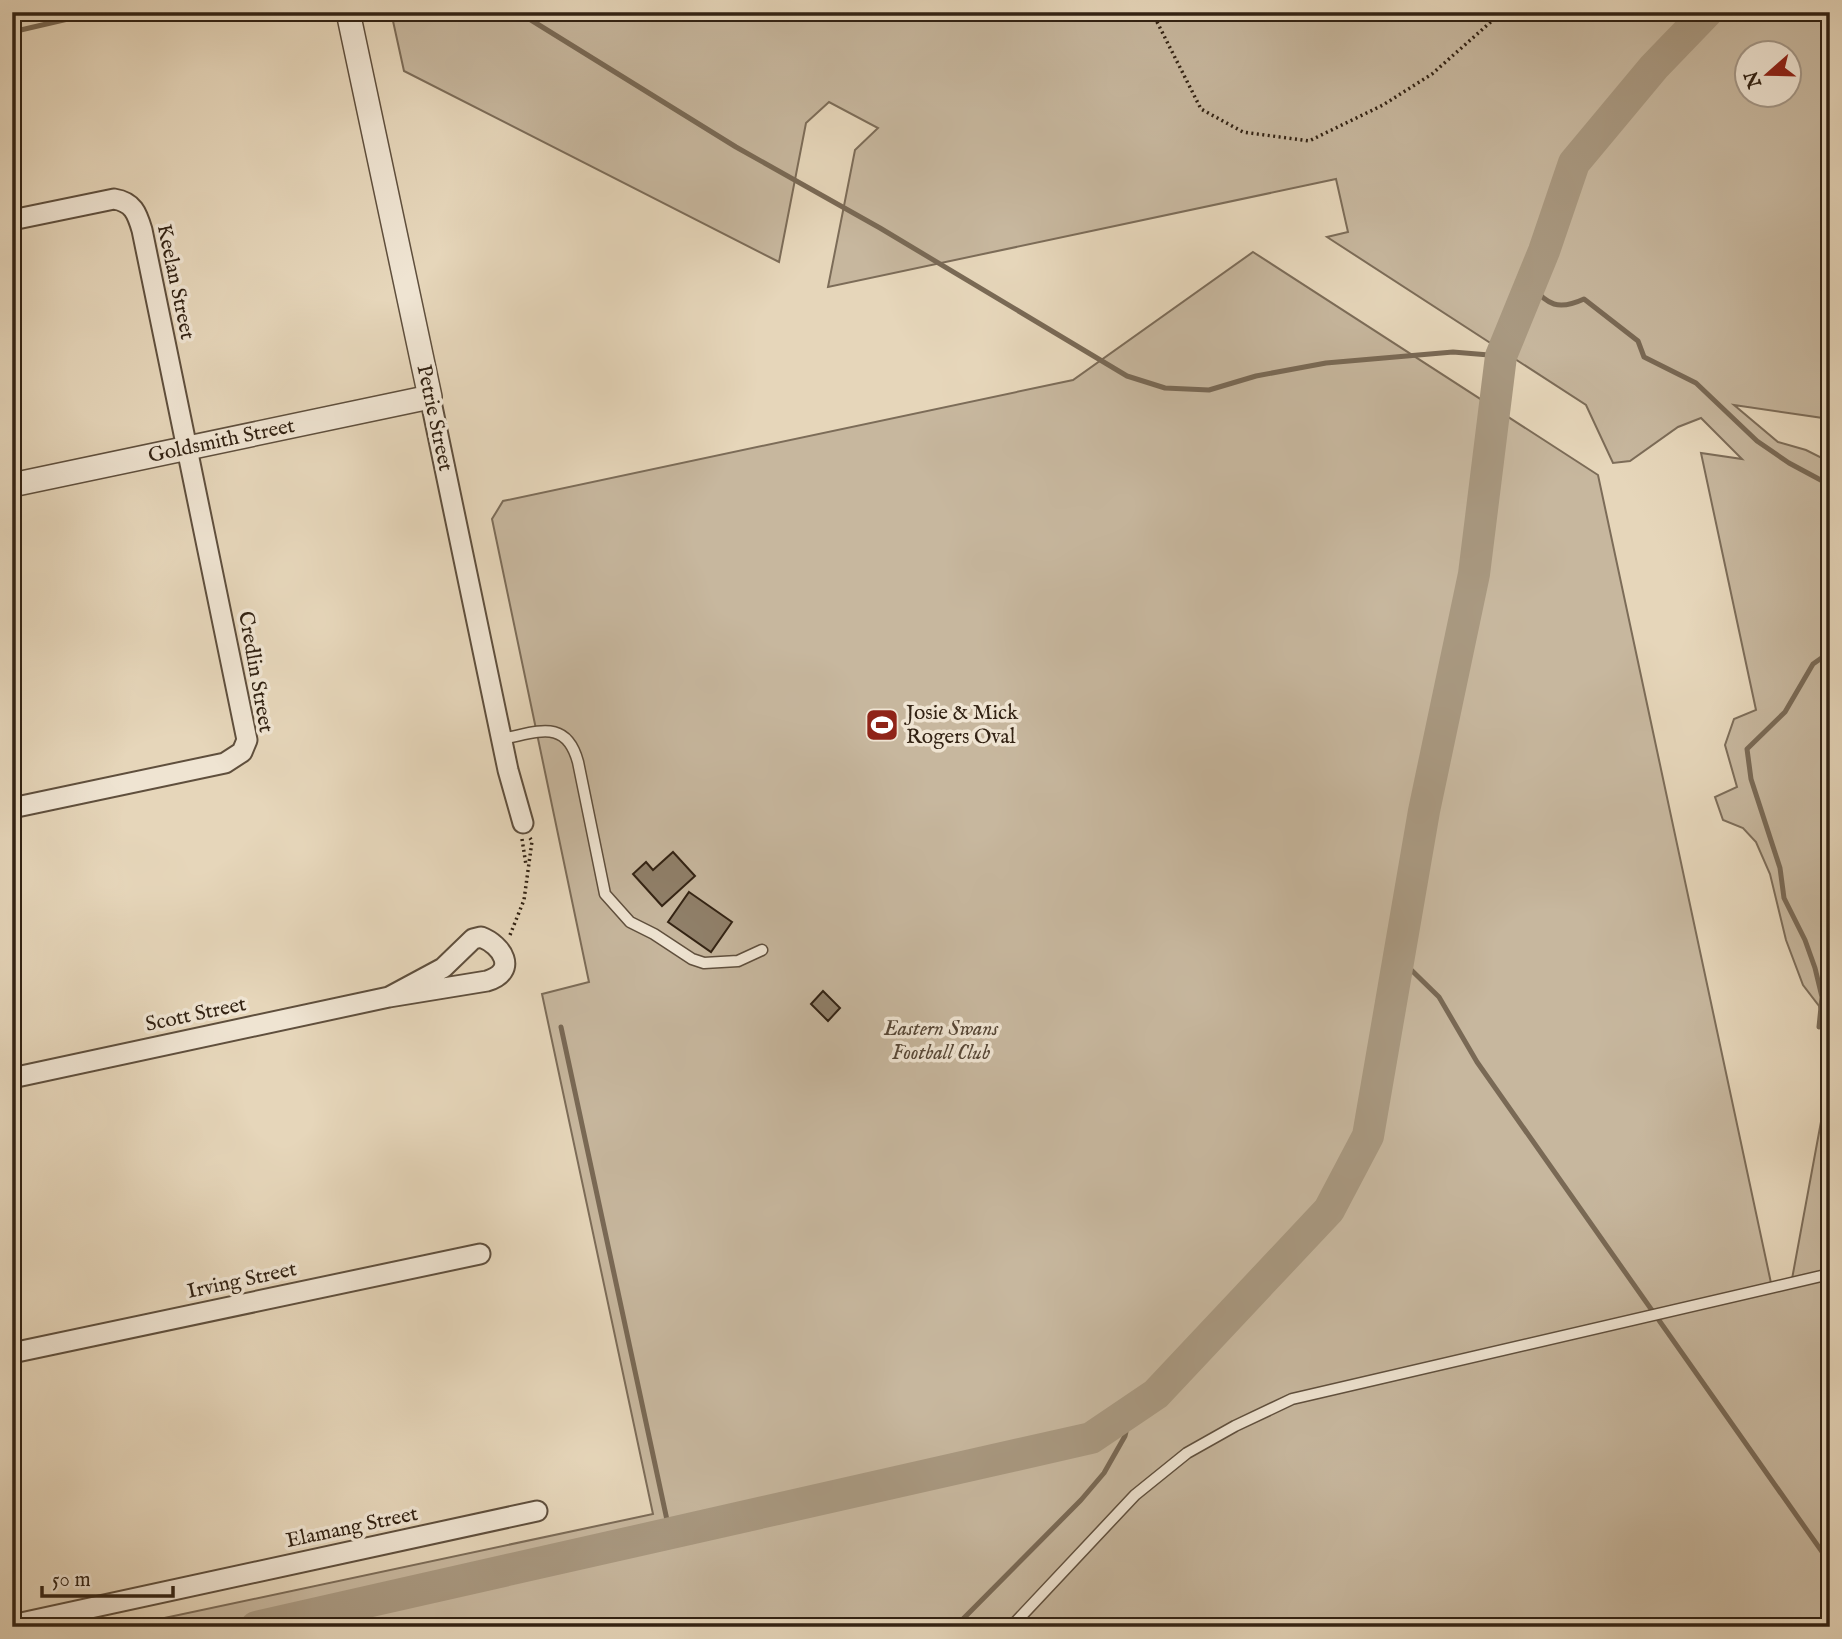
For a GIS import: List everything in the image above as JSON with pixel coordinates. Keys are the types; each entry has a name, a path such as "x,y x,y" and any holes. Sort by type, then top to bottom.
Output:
{"street":[{"name":"Petrie Street","path":"348,12 501,739 523,823"},
{"name":"Keelan Street","path":"12,220 110,200 124,201 133,206 142,230 187,448"},
{"name":"Goldsmith Street","path":"12,485 430,397"},
{"name":"Credlin Street","path":"12,808 220,764 232,760 245,747 245,724 187,448"},
{"path":"478,936 487,939 505,961 503,973 495,978 389,997 443,968 478,936"},
{"name":"Scott Street","path":"12,1077 389,997"},
{"name":"Irving Street","path":"12,1353 480,1254"},
{"name":"Elamang Street","path":"12,1625 537,1511"}],"lane":[{"path":"501,739 550,731 564,736 572,745 578,762 605,894 630,922 692,959 704,963 738,961 762,950"},
{"path":"1011,1627 1135,1494 1187,1453 1292,1399 1830,1274"}],"path":[{"path":"1152,12 1201,109 1243,132 1309,141 1383,106 1432,74 1502,12"},
{"path":"523,823 521,844 528,871"},
{"path":"513,928 524,900 532,841 523,823"}],"green space":[{"path":"391,12 1830,12 1830,419 1734,405 1778,442 1806,450 1830,462 1830,1054 1819,1006 1803,985 1786,940 1770,874 1756,842 1743,828 1723,820 1715,797 1737,787 1725,745 1734,719 1756,710 1701,453 1742,459 1701,418 1678,427 1630,461 1613,463 1586,405 1327,237 1348,232 1336,179 828,287 855,150 878,128 829,102 806,123 779,262 404,71"},
{"name":"Eastern Swans Football Club","path":"1253,252 1598,475 1771,1283 1792,1279 1830,1073 1830,1627 122,1627 653,1514 542,994 589,982 492,519 503,501 1073,380"}],"building":[{"path":"673,852 695,876 662,906 633,874 646,862 653,870"},
{"path":"689,892 732,922 711,952 668,922"},
{"path":"823,991 840,1008 828,1021 811,1004"}],"waterway":[{"path":"12,32 98,12"},
{"path":"518,12 736,147 880,228 1127,376 1165,388 1209,390 1256,376 1326,363 1453,352 1501,356"},
{"path":"256,1627 1091,1438 1156,1394 1329,1210 1368,1136 1424,811 1474,574 1501,356 1544,251 1574,163 1654,67 1707,12"},
{"path":"1530,285 1554,304 1567,305 1584,299 1638,341 1644,357 1696,383 1757,441 1789,463 1830,485"},
{"path":"1819,1027 1822,997 1815,968 1805,940 1784,898 1780,868 1751,779 1747,749 1785,712 1813,664 1830,652"},
{"path":"1398,957 1439,997 1477,1062 1830,1563"},
{"path":"561,1027 670,1534"},
{"path":"955,1627 1081,1500 1104,1473 1125,1436 1131,1411"}],"place":[{"name":"Josie & Mick Rogers Oval","path":"882,725"}]}
